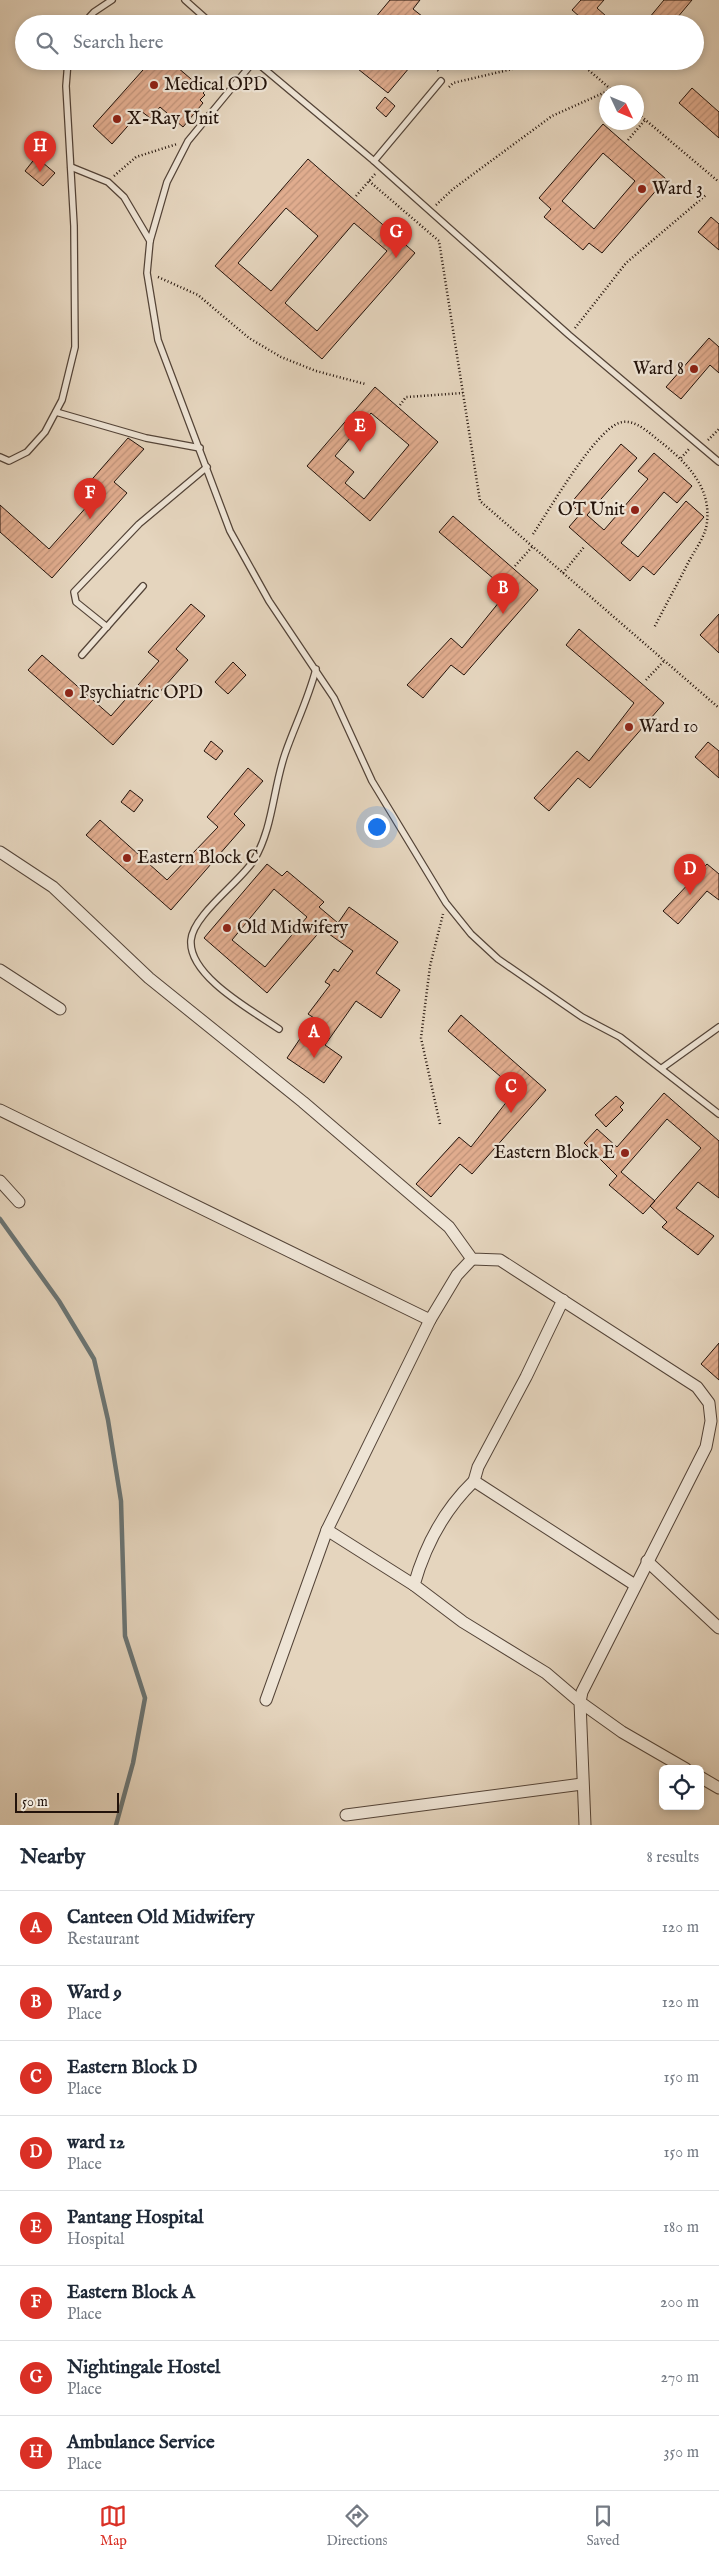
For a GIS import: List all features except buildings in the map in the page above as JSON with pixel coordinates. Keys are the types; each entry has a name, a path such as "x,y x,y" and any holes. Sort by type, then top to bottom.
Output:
{"street":[{"path":"0,852 54,887 150,978 303,1102 449,1227 472,1259"},
{"path":"0,970 60,1010"},
{"path":"0,1110 430,1320"},
{"path":"0,1181 19,1202"},
{"path":"266,1700 327,1530 430,1320 457,1275 472,1259 500,1260 697,1386 709,1403 711,1421 706,1447 582,1692 580,1702 585,1825"},
{"path":"414,1585 428,1549 448,1509 474,1481 563,1300"},
{"path":"474,1481 635,1585"},
{"path":"327,1530 414,1585 463,1622 546,1673 580,1702 622,1732 679,1765"},
{"path":"647,1561 719,1628"},
{"path":"704,1779 719,1788"},
{"path":"346,1815 582,1784"}],"lane":[{"path":"91,15 112,0"},
{"path":"185,0 202,15"},
{"path":"0,457 9,461 27,452 45,432 62,400 74,347 74,226 66,86 67,70"},
{"path":"247,70 188,141 168,182 150,241 147,273 158,340 230,531 269,600 316,669 349,727 372,781 446,902 471,934 498,959 582,1017 620,1037 718,1113"},
{"path":"265,70 382,167 569,335 719,462"},
{"path":"374,161 441,81"},
{"path":"71,167 108,182 124,197 150,241"},
{"path":"56,412 146,438 200,448"},
{"path":"106,627 76,602 74,592 139,524 207,467"},
{"path":"82,655 143,586"},
{"path":"279,1029 209,979 194,957 191,939 202,918 253,861 263,842 285,755 307,703 316,669"},
{"path":"662,1068 719,1027"},
{"path":"718,1113 719,1105"}],"path":[{"path":"453,83 508,70"},
{"path":"588,70 604,85"},
{"path":"430,212 453,189 552,116 599,95"},
{"path":"628,140 645,120 719,182"},
{"path":"108,182 136,157 188,141"},
{"path":"356,196 382,167"},
{"path":"369,181 438,241 480,501 719,708"},
{"path":"569,335 626,263 706,195"},
{"path":"147,273 198,295 249,338 281,357 316,372 365,384"},
{"path":"400,405 406,397 463,393"},
{"path":"533,534 593,446 608,430 619,423 628,421 641,427 681,458 700,482 707,504 707,523 654,628"},
{"path":"701,447 719,429"},
{"path":"515,566 532,547"},
{"path":"563,573 584,547"},
{"path":"646,680 664,661"},
{"path":"440,1124 421,1038 430,966 446,902"}],"waterway":[{"path":"0,1219 59,1301 94,1359 108,1420 121,1501 125,1636 145,1698 133,1763 116,1825"}],"place":[{"name":"Medical OPD","path":"154,85"},
{"name":"X-Ray Unit","path":"117,119"},
{"name":"Ambulance Service","path":"40,172"},
{"name":"Ward 3","path":"642,189"},
{"name":"Nightingale Hostel","path":"396,258"},
{"name":"Ward 8","path":"694,369"},
{"name":"Pantang Hospital","path":"360,452"},
{"name":"OT Unit","path":"635,510"},
{"name":"Eastern Block A","path":"90,519"},
{"name":"Ward 9","path":"503,614"},
{"name":"Psychiatric OPD","path":"69,693"},
{"name":"Ward 10","path":"629,727"},
{"name":"Eastern Block C","path":"127,858"},
{"name":"ward 12","path":"690,895"},
{"name":"Old Midwifery","path":"227,928"},
{"name":"Canteen Old Midwifery","path":"314,1058"},
{"name":"Eastern Block D","path":"511,1113"},
{"name":"Eastern Block E","path":"625,1153"}]}
